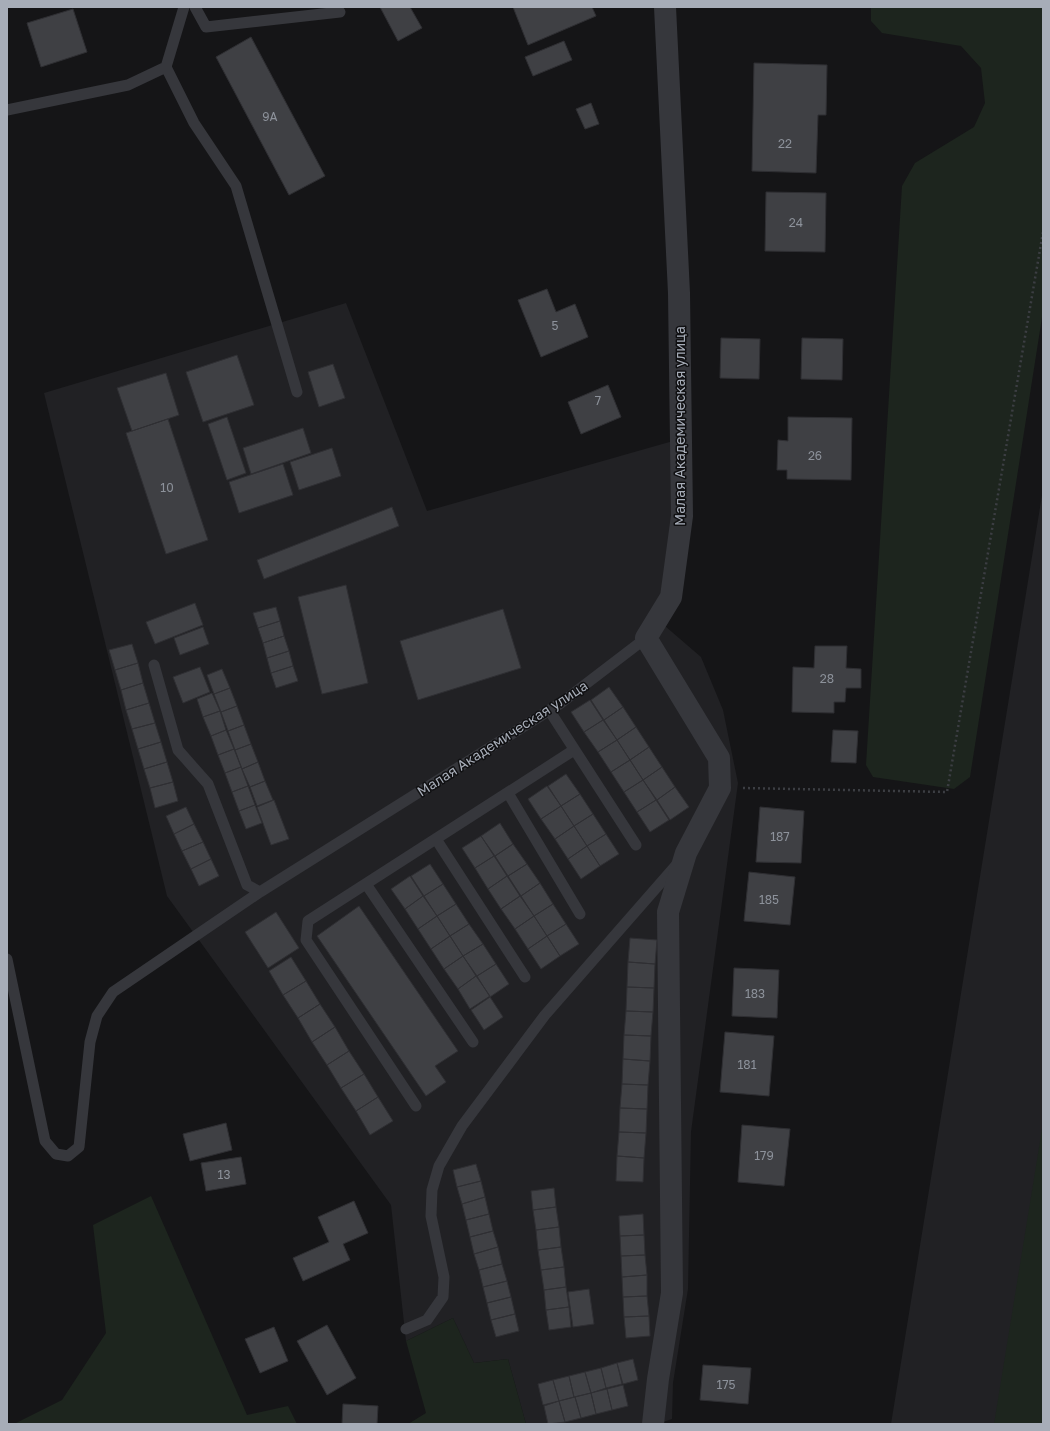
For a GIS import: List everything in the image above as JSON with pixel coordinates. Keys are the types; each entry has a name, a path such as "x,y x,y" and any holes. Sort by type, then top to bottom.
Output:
{"street":[{"name":"Малая Академическая улица","path":"646,638 671,597 682,516 679,293 665,7"},
{"path":"646,638 719,758 720,788 686,853 668,912 672,1293 658,1379 653,1424"}],"lane":[{"path":"184,7 166,67 194,123 236,186 297,392"},
{"path":"195,7 206,27 340,12"},
{"path":"7,110 128,85 166,67"},
{"name":"Малая Академическая улица","path":"7,959 45,1141 56,1154 68,1156 79,1147 90,1042 97,1016 113,992 260,892 549,710 646,638"},
{"path":"154,665 178,750 208,784 247,885 260,892"},
{"path":"549,710 636,845"},
{"path":"416,1106 306,940 308,921 574,750"},
{"path":"508,793 580,914"},
{"path":"436,838 525,977"},
{"path":"406,1329 427,1320 443,1297 444,1277 431,1216 432,1190 439,1166 462,1126 545,1014 686,853"},
{"path":"366,884 474,1042"}],"path":[{"path":"720,788 947,792 1043,232"}],"shaded area":[{"path":"871,7 1043,7 1043,311 970,777 954,789 873,777 866,765 902,186 915,163 974,127 985,103 981,68 961,46 882,33 871,21"},
{"path":"346,303 427,511 680,439 672,537 658,620 701,657 723,710 738,783 691,1132 688,1289 673,1383 672,1419 657,1424 526,1424 508,1359 474,1363 453,1318 406,1341 391,1205 167,896 44,393"},
{"path":"1043,489 1043,1424 891,1424"},
{"path":"1043,1123 1043,1424 994,1424"},
{"path":"151,1196 247,1415 288,1406 297,1424 14,1424 62,1400 106,1333 93,1225"},
{"path":"453,1318 474,1363 508,1359 526,1424 408,1424 426,1413 406,1341"}],"building":[{"path":"380,7 410,7 422,28 398,41"},
{"path":"513,7 592,7 596,16 528,45"},
{"path":"73,9 87,52 41,67 27,23"},
{"path":"251,37 325,176 289,195 216,57"},
{"path":"564,41 572,60 533,76 525,57"},
{"path":"754,63 827,65 826,115 818,115 816,173 752,171"},
{"path":"591,103 599,124 585,129 576,109"},
{"path":"766,192 826,193 825,252 765,251"},
{"path":"547,289 556,312 575,304 588,337 541,357 518,300"},
{"path":"721,338 760,339 759,379 720,378"},
{"path":"802,338 843,339 842,380 801,379"},
{"path":"237,355 254,405 203,422 186,372"},
{"path":"333,364 345,398 319,407 308,372"},
{"path":"166,373 179,415 132,431 117,388"},
{"path":"608,385 621,417 581,434 568,402"},
{"path":"227,417 246,473 227,480 208,424"},
{"path":"788,417 852,418 851,480 787,479 787,470 777,470 778,440 788,441"},
{"path":"168,419 208,540 166,554 126,433"},
{"path":"303,428 311,453 251,474 243,448"},
{"path":"332,448 341,476 299,490 290,462"},
{"path":"283,464 293,495 239,513 229,482"},
{"path":"392,507 399,526 264,579 257,560"},
{"path":"346,585 368,683 322,694 298,597"},
{"path":"195,603 203,625 155,644 146,622"},
{"path":"276,607 280,621 258,628 253,613"},
{"path":"503,609 521,668 418,700 400,641"},
{"path":"280,621 284,636 263,643 258,628"},
{"path":"203,627 209,644 180,655 174,638"},
{"path":"284,636 289,651 267,658 263,643"},
{"path":"132,644 138,663 115,670 109,650"},
{"path":"815,646 847,646 846,668 861,669 861,688 846,688 845,702 834,702 834,713 792,712 793,667 814,668"},
{"path":"289,651 293,666 271,673 267,658"},
{"path":"138,663 143,683 121,690 115,670"},
{"path":"293,666 298,681 276,688 271,673"},
{"path":"200,667 210,692 183,703 173,677"},
{"path":"222,669 230,688 214,694 207,675"},
{"path":"143,683 149,703 126,710 121,690"},
{"path":"609,687 623,707 604,720 591,700"},
{"path":"230,688 237,706 221,712 214,694"},
{"path":"212,693 220,711 203,717 197,699"},
{"path":"590,700 603,720 584,732 571,712"},
{"path":"149,703 155,723 132,729 126,710"},
{"path":"237,706 244,725 228,731 221,712"},
{"path":"623,707 636,727 617,740 604,720"},
{"path":"220,711 226,730 211,736 203,717"},
{"path":"603,720 617,740 598,752 584,732"},
{"path":"155,723 161,742 138,749 132,729"},
{"path":"244,725 251,744 235,750 228,731"},
{"path":"636,727 649,747 630,760 617,740"},
{"path":"226,730 234,749 218,755 211,736"},
{"path":"833,730 858,731 856,763 831,762"},
{"path":"617,740 630,760 611,772 598,752"},
{"path":"161,742 167,762 144,769 138,749"},
{"path":"251,744 258,762 242,769 235,750"},
{"path":"649,747 662,767 643,780 630,760"},
{"path":"234,749 241,767 225,773 218,755"},
{"path":"630,760 643,780 624,792 611,772"},
{"path":"167,762 173,782 150,788 144,769"},
{"path":"258,762 265,781 250,787 242,769"},
{"path":"241,767 248,786 232,792 225,773"},
{"path":"662,767 675,787 657,800 643,780"},
{"path":"566,774 580,794 561,806 548,786"},
{"path":"643,780 656,800 637,812 624,792"},
{"path":"265,781 273,800 257,806 250,787"},
{"path":"173,782 178,801 155,808 150,788"},
{"path":"248,786 255,805 239,811 232,792"},
{"path":"547,786 561,806 541,819 528,799"},
{"path":"675,787 689,807 670,820 657,800"},
{"path":"580,794 593,814 574,826 561,806"},
{"path":"274,800 289,839 271,845 257,807"},
{"path":"656,800 669,820 650,832 637,812"},
{"path":"255,805 262,823 246,829 239,811"},
{"path":"561,806 574,826 555,839 541,819"},
{"path":"186,807 194,824 174,834 166,816"},
{"path":"760,807 804,811 801,863 756,862"},
{"path":"593,814 606,834 587,846 574,826"},
{"path":"500,823 513,844 495,856 481,836"},
{"path":"194,824 203,842 182,851 174,834"},
{"path":"574,826 587,846 568,859 555,839"},
{"path":"606,834 619,854 600,866 587,846"},
{"path":"481,836 494,856 475,868 462,848"},
{"path":"203,842 211,859 191,869 182,851"},
{"path":"513,844 527,864 508,876 495,856"},
{"path":"587,846 600,866 581,879 568,859"},
{"path":"494,856 507,876 488,889 475,868"},
{"path":"211,859 219,876 199,886 191,869"},
{"path":"430,864 443,884 424,896 411,876"},
{"path":"527,864 540,883 521,896 508,876"},
{"path":"749,872 795,877 790,925 744,921"},
{"path":"410,876 423,896 405,909 391,889"},
{"path":"507,876 520,896 501,909 488,889"},
{"path":"540,883 553,904 534,916 521,896"},
{"path":"443,884 456,904 437,916 424,896"},
{"path":"423,896 437,916 418,929 405,909"},
{"path":"520,896 534,916 515,929 501,909"},
{"path":"456,904 469,924 450,936 437,916"},
{"path":"553,904 566,924 547,936 534,916"},
{"path":"359,906 458,1051 435,1066 446,1082 426,1096 317,936"},
{"path":"276,912 299,948 268,968 245,932"},
{"path":"437,916 450,936 431,949 418,929"},
{"path":"534,916 547,936 528,949 515,929"},
{"path":"469,924 483,944 463,956 450,936"},
{"path":"566,924 579,944 560,956 547,936"},
{"path":"450,936 463,956 444,969 431,949"},
{"path":"547,936 560,956 541,969 528,949"},
{"path":"630,938 657,940 655,964 628,962"},
{"path":"483,944 496,964 477,976 463,956"},
{"path":"463,956 476,976 458,989 444,969"},
{"path":"291,957 306,981 283,995 269,971"},
{"path":"628,962 655,964 654,988 627,987"},
{"path":"496,964 509,984 490,997 477,976"},
{"path":"734,968 779,970 777,1018 732,1016"},
{"path":"476,976 490,996 470,1009 458,989"},
{"path":"306,981 320,1004 298,1018 283,995"},
{"path":"627,987 654,988 653,1012 626,1011"},
{"path":"490,997 503,1017 484,1030 471,1010"},
{"path":"320,1004 335,1027 312,1042 298,1018"},
{"path":"626,1011 653,1012 651,1036 624,1035"},
{"path":"335,1027 349,1051 327,1065 312,1042"},
{"path":"725,1032 774,1036 769,1096 720,1092"},
{"path":"624,1035 651,1036 650,1061 623,1059"},
{"path":"349,1051 364,1074 341,1088 327,1065"},
{"path":"623,1059 650,1061 648,1085 622,1084"},
{"path":"364,1074 378,1097 356,1111 341,1088"},
{"path":"622,1084 648,1085 647,1109 620,1108"},
{"path":"378,1097 393,1121 370,1135 356,1111"},
{"path":"620,1108 647,1109 646,1133 619,1132"},
{"path":"226,1123 232,1150 190,1161 183,1134"},
{"path":"742,1125 790,1129 784,1186 738,1182"},
{"path":"619,1132 646,1133 644,1158 617,1156"},
{"path":"617,1156 644,1158 643,1182 616,1181"},
{"path":"241,1157 246,1184 206,1191 201,1163"},
{"path":"476,1164 481,1181 457,1187 453,1170"},
{"path":"481,1181 485,1197 462,1204 457,1187"},
{"path":"554,1188 556,1207 533,1210 531,1191"},
{"path":"485,1197 489,1214 466,1220 462,1204"},
{"path":"354,1201 368,1233 343,1244 350,1260 303,1281 293,1258 329,1242 318,1217"},
{"path":"556,1207 559,1227 536,1230 533,1210"},
{"path":"489,1214 493,1231 470,1237 466,1220"},
{"path":"643,1214 644,1235 620,1236 619,1216"},
{"path":"559,1227 561,1247 538,1250 536,1230"},
{"path":"493,1231 498,1247 474,1254 470,1237"},
{"path":"644,1235 645,1255 621,1256 620,1236"},
{"path":"498,1247 502,1264 479,1270 474,1254"},
{"path":"561,1247 564,1267 541,1270 538,1250"},
{"path":"645,1255 647,1275 622,1277 621,1256"},
{"path":"502,1264 507,1281 483,1287 479,1270"},
{"path":"564,1267 566,1287 544,1290 541,1270"},
{"path":"647,1275 647,1296 623,1297 622,1277"},
{"path":"507,1281 511,1297 487,1303 483,1287"},
{"path":"566,1287 569,1307 546,1310 544,1290"},
{"path":"589,1289 594,1324 573,1327 568,1292"},
{"path":"647,1296 649,1316 624,1317 623,1297"},
{"path":"511,1297 515,1314 491,1320 487,1303"},
{"path":"569,1307 571,1327 549,1330 546,1310"},
{"path":"515,1314 519,1331 496,1337 491,1320"},
{"path":"649,1316 650,1336 626,1338 624,1317"},
{"path":"327,1325 356,1378 327,1395 297,1341"},
{"path":"274,1327 288,1361 260,1373 245,1339"},
{"path":"633,1359 638,1380 623,1384 617,1363"},
{"path":"617,1363 622,1384 606,1388 601,1368"},
{"path":"703,1365 751,1368 748,1404 700,1400"},
{"path":"601,1368 606,1388 591,1393 585,1372"},
{"path":"585,1372 591,1393 574,1397 569,1376"},
{"path":"569,1376 574,1397 559,1401 553,1380"},
{"path":"553,1380 559,1401 543,1405 538,1384"},
{"path":"623,1385 628,1406 612,1410 607,1389"},
{"path":"607,1389 612,1410 596,1414 591,1393"},
{"path":"591,1393 596,1414 581,1418 575,1397"},
{"path":"575,1397 581,1418 565,1422 559,1401"},
{"path":"559,1401 565,1422 548,1424 544,1406"},
{"path":"343,1404 378,1406 377,1424 342,1424"}]}
